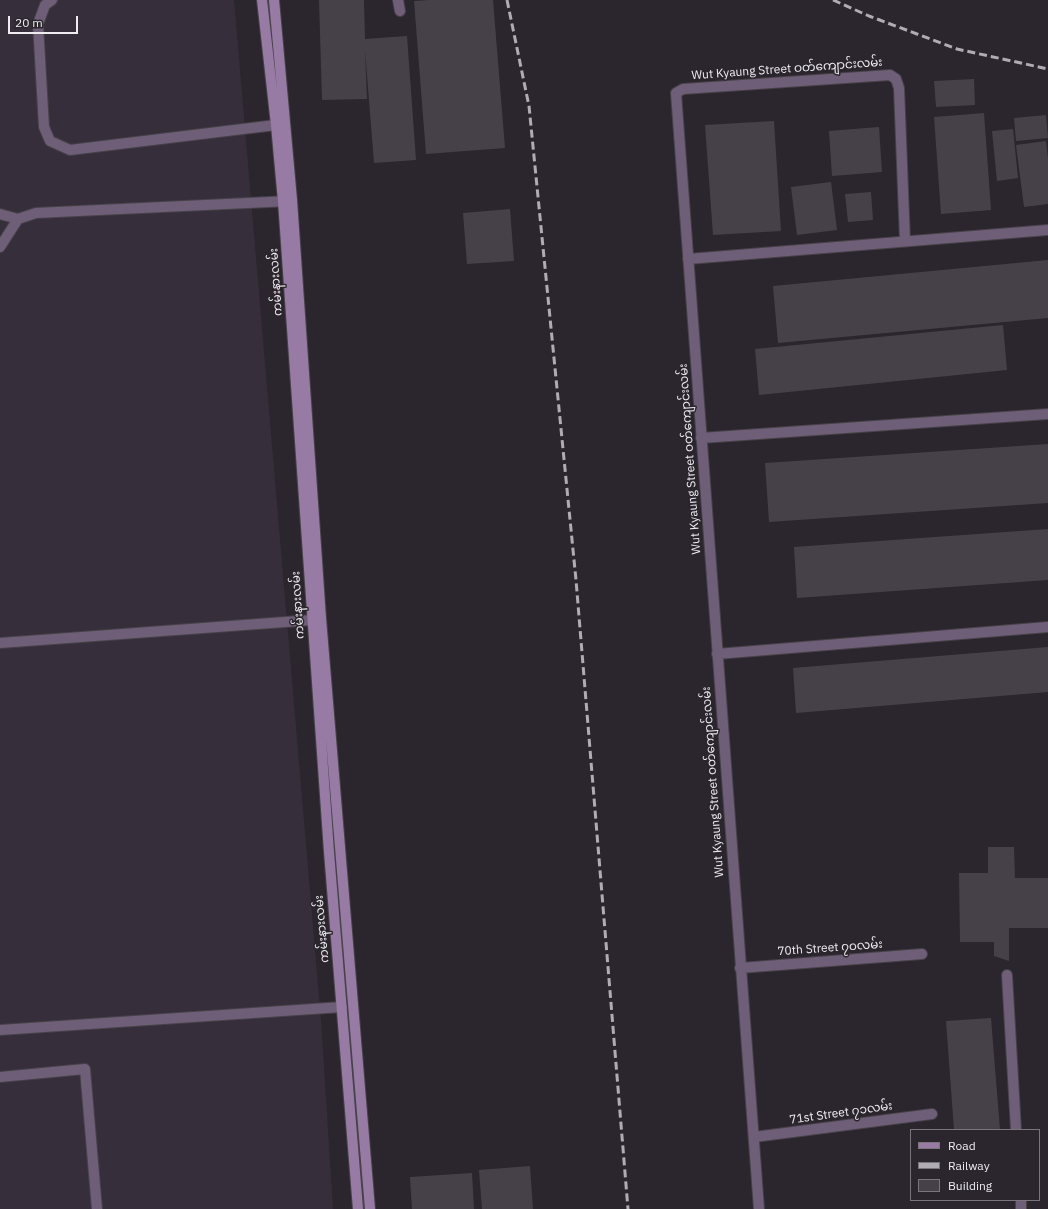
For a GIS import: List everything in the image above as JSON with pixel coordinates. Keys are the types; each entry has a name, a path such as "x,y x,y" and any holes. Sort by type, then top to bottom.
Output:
{"street":[{"path":"52,0 45,5 38,24 44,127 50,141 70,150 281,124"},
{"name":"ကမ်းနားလမ်း","path":"262,0 281,124"},
{"name":"ကမ်းနားလမ်း","path":"274,0 281,124 288,201 317,619 370,1209"},
{"path":"398,0 400,11"},
{"name":"Wut Kyaung Street ဝတ်ကျောင်းလမ်း","path":"759,1209 676,92 683,89 890,75 896,79 900,88 905,241"},
{"path":"0,247 18,219 36,212 288,201"},
{"path":"0,214 18,219"},
{"path":"688,258 1048,230"},
{"path":"702,438 1048,414"},
{"path":"0,643 317,619"},
{"name":"ကမ်းနားလမ်း","path":"317,619 328,844 358,1209"},
{"path":"717,654 1048,627"},
{"name":"70th Street ၇၀လမ်း","path":"740,968 922,954"},
{"path":"1007,975 1016,1129"},
{"path":"0,1030 342,1007"},
{"path":"0,1077 85,1069 97,1209"},
{"name":"71st Street ၇၁လမ်း","path":"754,1137 932,1114"}],"shaded area":[{"path":"0,0 234,0 321,1021 333,1209 0,1209"}],"building":[{"path":"319,0 364,0 365,39 407,36 416,160 374,163 365,50 367,99 322,100"},
{"path":"493,0 505,148 426,154 414,1"},
{"path":"974,79 975,105 936,107 934,81"},
{"path":"984,113 991,210 941,214 934,117"},
{"path":"1046,115 1048,138 1016,141 1014,118"},
{"path":"774,121 781,231 713,235 705,125"},
{"path":"879,127 882,172 832,176 829,131"},
{"path":"1013,129 1018,178 997,181 992,131"},
{"path":"1046,141 1048,159 1048,204 1024,207 1016,145"},
{"path":"831,182 837,230 797,235 791,187"},
{"path":"871,192 873,220 848,222 845,194"},
{"path":"510,209 514,261 467,264 463,213"},
{"path":"1048,260 1048,318 778,343 773,286"},
{"path":"1003,325 1007,370 759,395 755,349"},
{"path":"1048,444 1048,503 769,522 765,463"},
{"path":"1048,529 1048,580 797,598 794,547"},
{"path":"1048,647 1048,692 796,713 793,668"},
{"path":"988,847 1014,847 1015,878 1048,878 1048,928 1009,928 1009,961 994,956 994,942 960,942 959,873 988,873"},
{"path":"991,1018 1000,1129 954,1129 946,1021"},
{"path":"530,1166 533,1209 482,1209 479,1170"},
{"path":"472,1173 474,1209 412,1209 410,1177"}],"railway":[{"path":"507,0 529,106 576,580 628,1209"},
{"path":"833,0 869,16 957,49 1048,69"}]}
